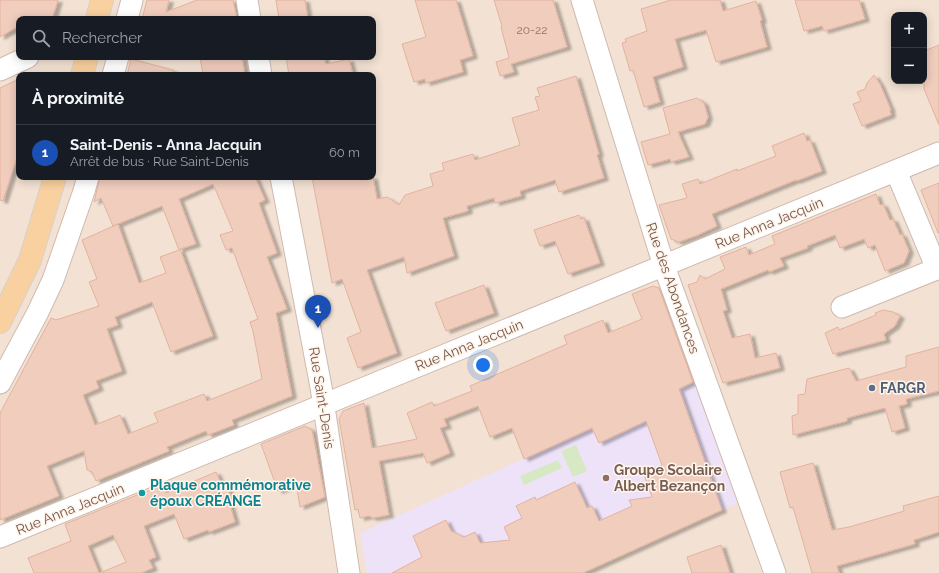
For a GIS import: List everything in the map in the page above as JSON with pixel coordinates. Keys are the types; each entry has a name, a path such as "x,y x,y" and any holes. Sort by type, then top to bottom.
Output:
{"main road":[{"path":"98,16 102,0"},
{"path":"83,72 86,60"},
{"path":"0,322 30,260 54,180"}],"street":[{"path":"128,16 132,0"},
{"path":"247,0 250,16"},
{"name":"Rue des Abondances","path":"582,0 664,266 775,573"},
{"path":"0,70 22,60"},
{"path":"114,72 117,60"},
{"path":"258,60 260,72"},
{"name":"Rue Anna Jacquin","path":"0,537 939,153"},
{"path":"842,307 938,268 896,171"},
{"path":"0,383 37,314 53,280 87,180"},
{"name":"Rue Saint-Denis","path":"282,180 324,404 349,573"}],"shaded area":[{"path":"0,0 939,0 939,573 0,573"},
{"name":"Groupe Scolaire Albert Bezançon","path":"694,382 738,503 583,573 367,573 360,533 600,424 600,443 644,422 638,407"}],"green space":[{"path":"576,445 587,471 573,477 561,451"},
{"path":"558,460 562,468 524,485 520,476"}],"building":[{"path":"0,0 58,0 53,16 16,16 16,28 0,37"},
{"path":"147,0 169,0 166,12 197,0 233,0 236,16 143,16"},
{"path":"276,0 305,0 308,16 279,16"},
{"path":"415,0 456,0 473,56 460,60 463,72 426,83 425,79 414,82 402,44 426,37"},
{"path":"494,0 553,0 567,47 511,64 514,72 500,76 496,62 509,58 502,26"},
{"path":"671,0 720,0 723,11 756,1 762,20 760,21 767,47 716,62 706,30 675,39 683,67 653,77 660,102 644,107 633,70 630,71 622,43 626,42 625,39 647,31 641,9"},
{"path":"795,0 859,0 865,19 824,31 822,26 804,31"},
{"path":"939,45 939,125 924,89 924,84 927,84 927,50"},
{"path":"131,60 173,70 173,72 128,72"},
{"path":"200,60 242,60 244,72 202,72"},
{"path":"286,60 325,60 326,64 349,60 352,72 288,72"},
{"path":"874,75 880,84 891,110 891,115 862,126 853,104 861,101 857,92 865,89 867,83"},
{"path":"576,76 599,154 597,155 604,178 559,192 555,180 520,191 521,196 495,203 494,198 467,206 468,211 443,218 454,256 407,273 404,257 367,270 397,353 358,368 347,338 361,332 342,279 332,283 313,180 374,180 377,199 387,197 399,205 405,195 433,186 430,174 444,170 442,163 473,154 475,160 520,145 512,118 539,110 535,97 540,96 537,88"},
{"path":"16,80 16,160 3,201 0,200 0,88"},
{"path":"697,98 704,103 708,117 705,124 678,132 689,157 671,162 670,159 648,165 641,142 670,134 663,108"},
{"path":"804,133 807,141 810,140 822,171 712,214 717,226 698,235 679,242 671,239 659,205 687,198 682,184 698,179 700,184 737,169 737,171 776,156 772,146"},
{"path":"99,180 256,180 265,200 259,203 277,253 267,257 287,309 276,313 292,396 232,420 234,425 208,435 206,431 167,447 169,451 96,481 92,472 87,470 84,451 47,466 59,496 0,520 0,413 51,318 56,320 99,306 89,282 97,279 82,240 118,224 139,283 166,273 160,257 179,250 162,206 113,226 101,198 94,202","holes":["213,184 233,231 220,235 226,250 232,248 258,319 250,322 262,379 207,401 204,394 154,413 158,422 128,434 120,415 95,425 83,395 99,388 96,381 122,371 107,329 118,325 115,317 152,302 171,352 213,336 180,249 196,244 179,199"]},
{"path":"939,183 939,233 938,233 921,190"},
{"path":"876,194 880,205 883,204 890,220 893,219 900,235 902,234 909,251 904,263 885,271 875,245 868,248 864,239 840,248 835,235 807,246 808,248 780,258 784,266 769,272 768,270 721,289 727,310 723,311 732,338 750,334 755,358 776,353 780,368 723,383 688,285 697,282 700,275 705,279 725,269 720,257 746,247 749,255 775,244 772,236"},
{"path":"579,215 581,219 584,218 600,263 568,274 555,241 540,246 534,230"},
{"path":"484,285 494,313 446,331 435,303"},
{"path":"653,286 659,288 693,382 679,389 722,510 583,573 392,573 422,557 413,536 446,520 451,531 464,537 475,532 480,543 510,540 504,527 522,518 516,506 535,497 536,500 575,482 587,508 592,506 599,521 632,506 629,500 652,497 643,472 662,465 646,421 599,443 592,428 524,459 512,428 490,437 478,406 444,419 447,426 440,428 450,453 427,463 423,453 379,461 389,515 373,518 369,516 360,518 358,509 355,510 339,419 343,411 364,403 372,448 417,439 407,413 432,402 434,406 472,391 470,386 567,344 564,336 603,320 608,333 642,319 632,294"},
{"path":"883,310 893,312 900,316 895,326 884,334 886,340 833,354 825,333 838,327 839,330 876,315 875,313"},
{"name":"FARGR","path":"939,347 939,391 906,399 907,404 899,406 905,428 892,432 885,408 847,418 847,421 793,435 792,416 798,414 798,395 805,394 807,379 849,368 856,381 906,367 906,356"},
{"path":"305,426 312,430 325,497 300,507 296,484 278,491 261,444"},
{"path":"813,463 832,530 849,527 904,511 903,506 939,496 939,532 914,540 915,544 837,566 839,573 812,573 793,507 790,508 780,472"},
{"path":"216,472 221,483 225,482 231,497 228,498 235,522 209,532 208,530 184,539 174,514 144,526 156,557 149,560 153,568 141,573 100,573 126,562 113,535 88,546 99,573 34,573 28,558 71,541 65,524 142,493 163,486 166,493"},
{"path":"721,545 730,573 692,573 687,557"}],"place":[{"name":"Saint-Denis - Anna Jacquin","path":"318,328"},
{"name":"FARGR","path":"872,388"},
{"name":"Groupe Scolaire Albert Bezançon","path":"606,478"},
{"name":"Plaque commémorative époux CRÉANGE","path":"142,493"}]}
